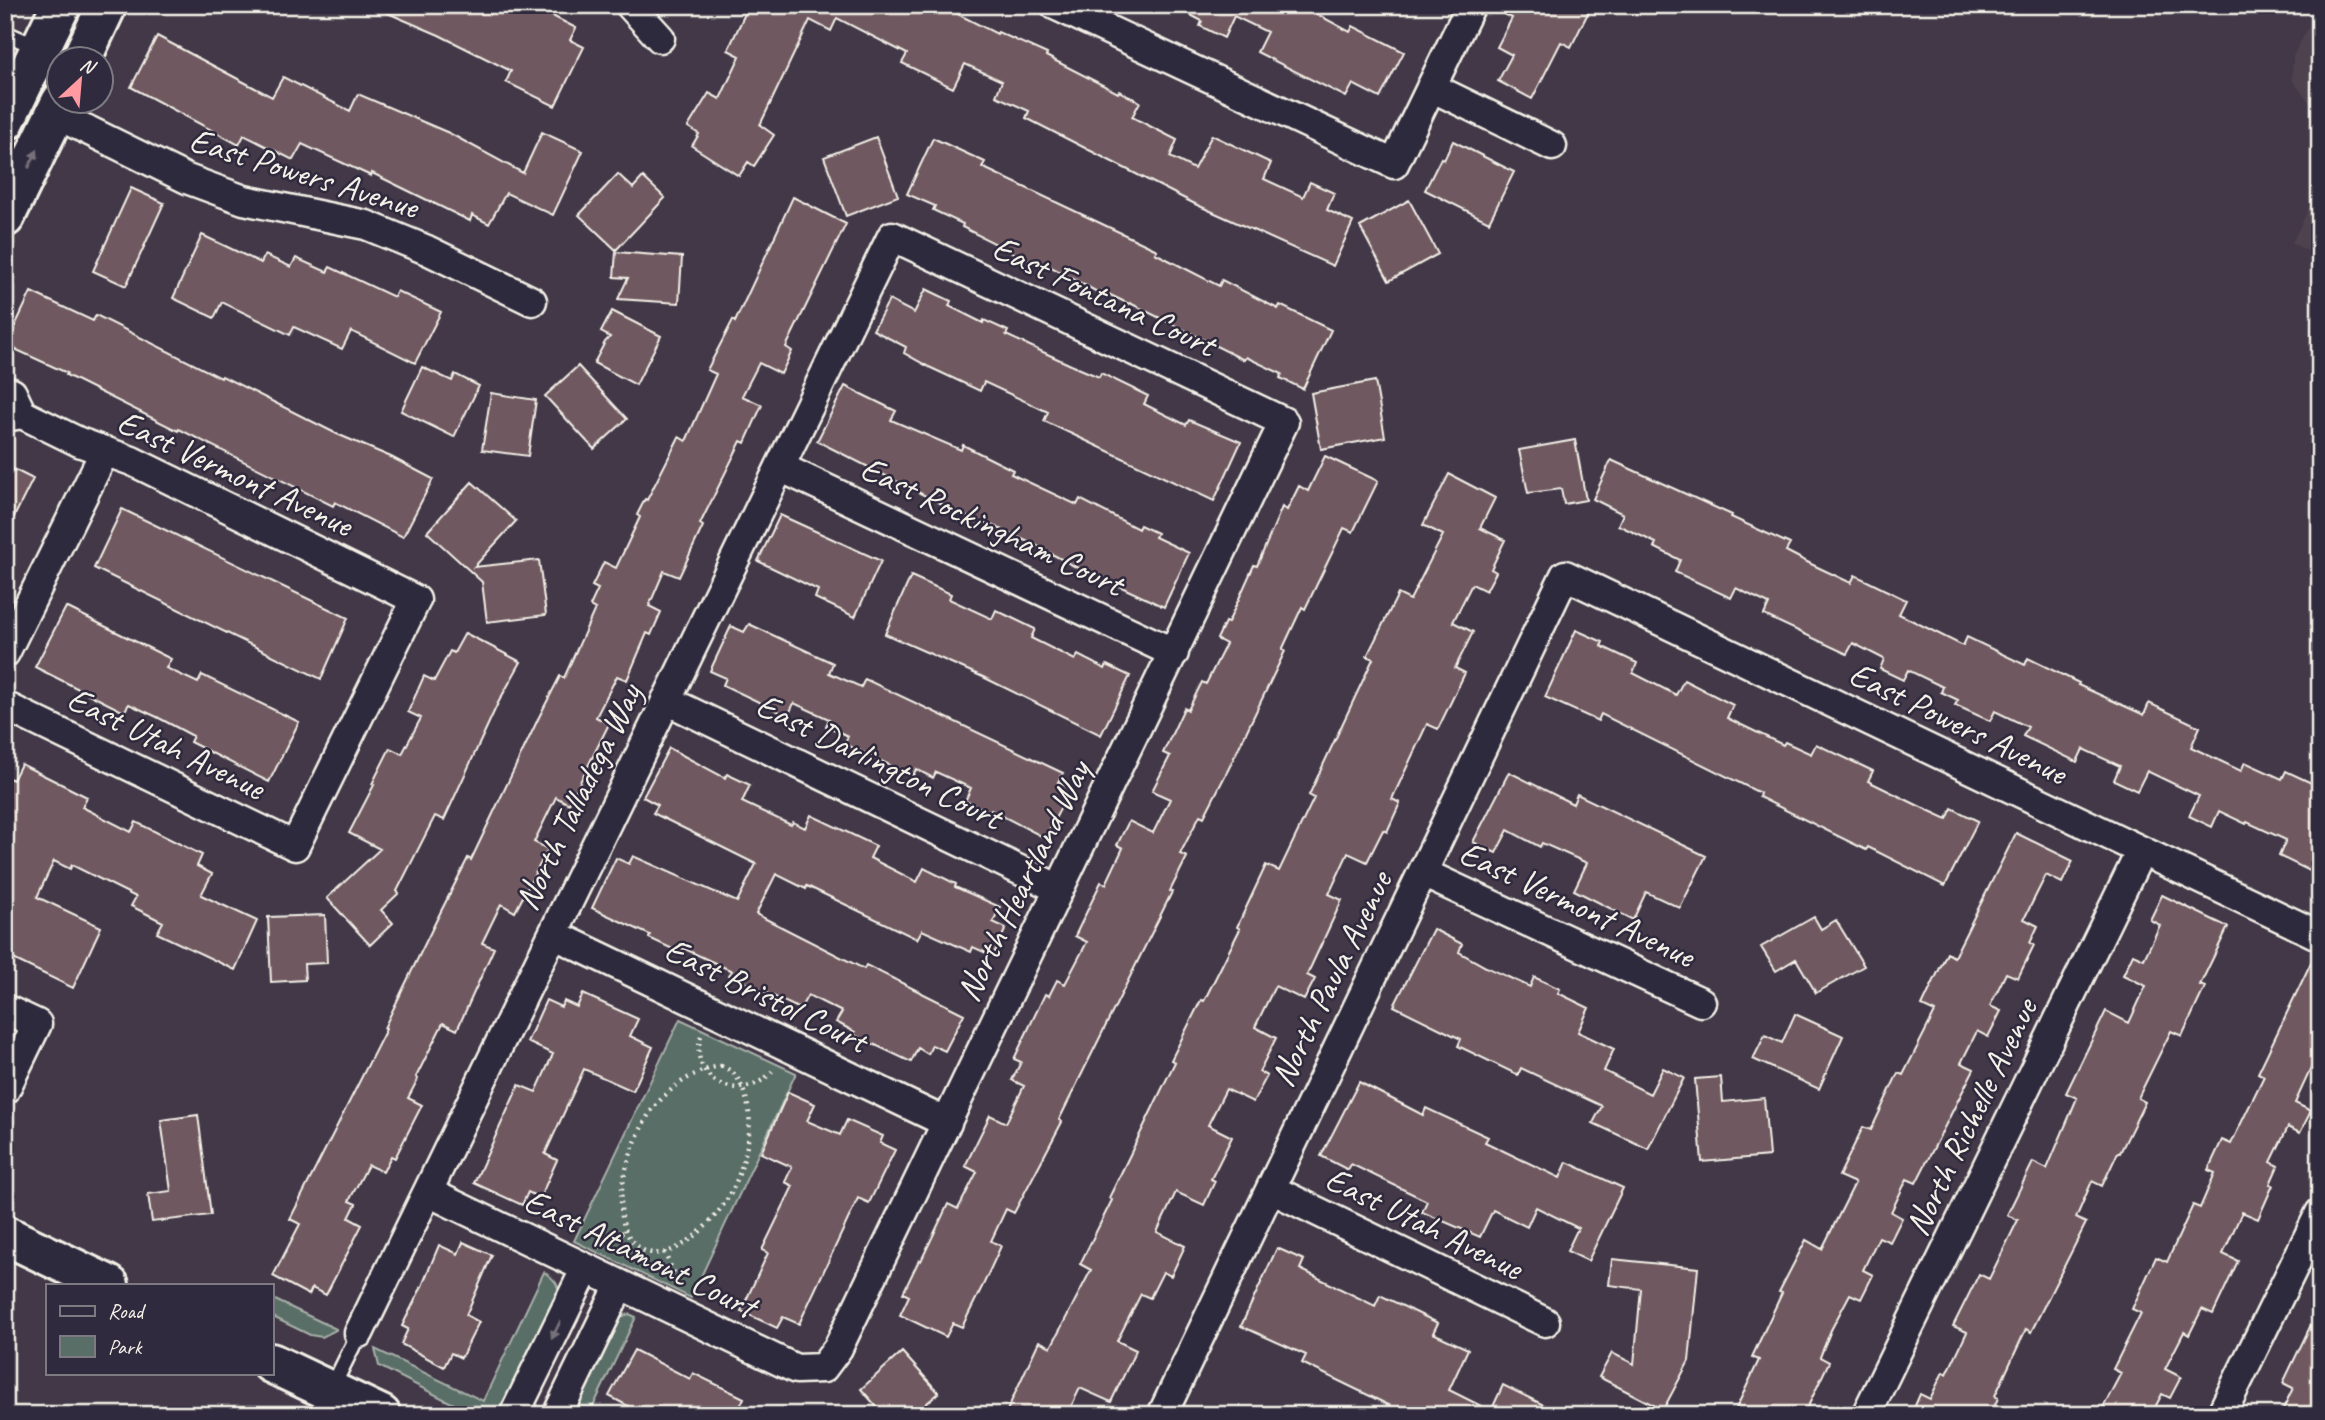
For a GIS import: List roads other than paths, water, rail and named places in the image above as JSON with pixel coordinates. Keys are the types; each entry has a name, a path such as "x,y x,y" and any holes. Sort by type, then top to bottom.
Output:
{"main road":[{"path":"5,121 61,5"},
{"path":"88,46 107,5"},
{"path":"5,217 54,116"},
{"path":"5,1236 107,1284"},
{"path":"273,1364 381,1415"}],"street":[{"path":"630,5 660,38"},
{"path":"1055,5 1394,164 1471,5"},
{"path":"1431,87 1552,146"},
{"name":"East Powers Avenue","path":"73,116 187,179 244,200 366,225 427,250 532,301"},
{"name":"East Fontana Court","path":"892,236 1284,422"},
{"name":"North Talladega Way","path":"359,1333 892,236"},
{"name":"East Vermont Avenue","path":"5,390 12,393 14,416 132,461 416,600 295,846"},
{"name":"North Heartland Way","path":"823,1368 838,1348 1284,422"},
{"path":"5,653 105,451"},
{"name":"East Rockingham Court","path":"780,467 1174,653"},
{"name":"East Powers Avenue","path":"1565,575 2320,936"},
{"name":"North Paula Avenue","path":"1163,1415 1565,575"},
{"name":"East Darlington Court","path":"666,700 1059,889"},
{"name":"East Utah Avenue","path":"5,706 295,846"},
{"name":"North Richelle Avenue","path":"1866,1415 2141,851"},
{"name":"East Vermont Avenue","path":"1423,873 1701,1002"},
{"name":"East Bristol Court","path":"553,934 947,1123"},
{"path":"5,1009 37,1024 5,1090"},
{"name":"East Utah Avenue","path":"1271,1189 1545,1322"},
{"name":"East Altamont Court","path":"428,1192 591,1260 620,1285 796,1369 823,1368"},
{"path":"2221,1415 2320,1213"},
{"path":"514,1415 591,1260"},
{"path":"557,1415 620,1285"},
{"path":"540,1362 574,1378"}],"lane":[{"path":"5,33 41,48"},
{"name":"North Talladega Way","path":"331,1391 359,1333"}]}
